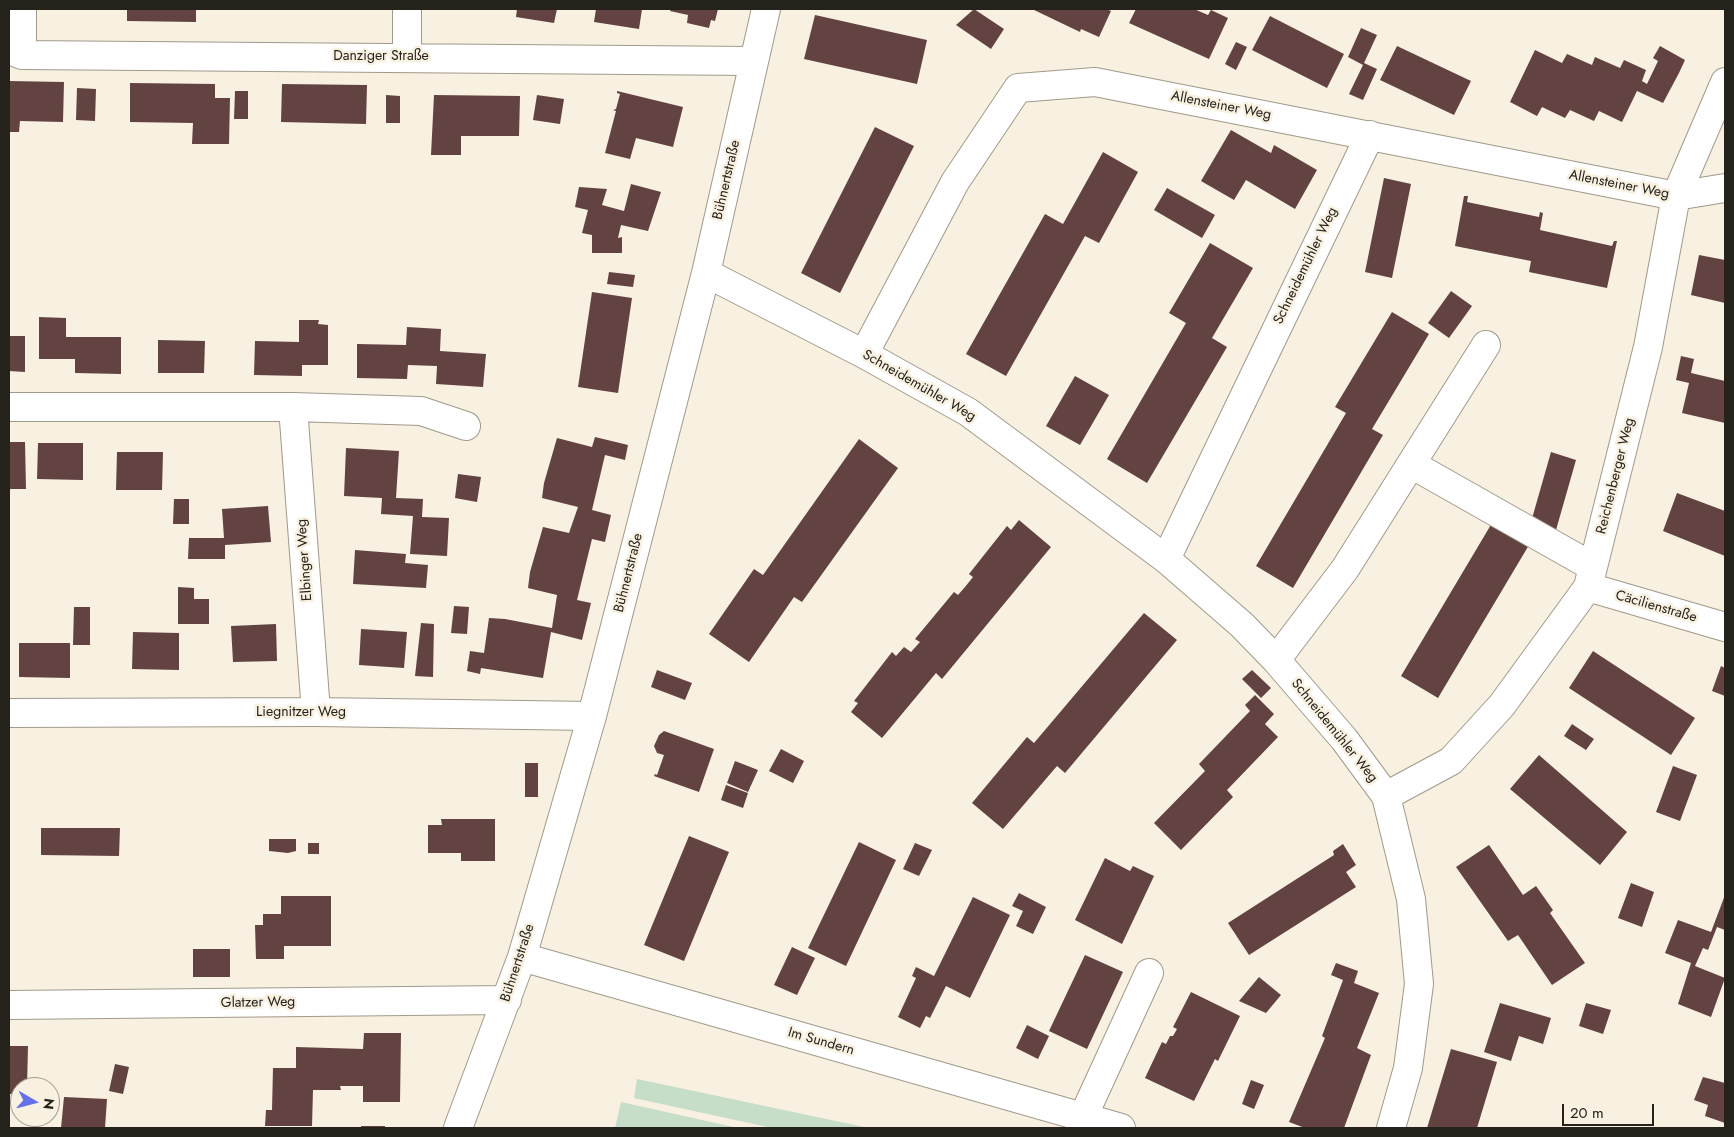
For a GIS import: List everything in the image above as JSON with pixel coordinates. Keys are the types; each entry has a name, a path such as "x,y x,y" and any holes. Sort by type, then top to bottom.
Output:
{"street":[{"path":"15,53 22,9"},
{"path":"407,9 407,57"},
{"name":"Bühnertstraße","path":"458,1128 522,957 592,716 706,273 766,9"},
{"name":"Danziger Straße","path":"15,53 753,61"},
{"name":"Allensteiner Weg","path":"864,354 955,182 1018,88 1095,82 1676,196 1725,188"},
{"name":"Reichenberger Weg","path":"1386,796 1451,761 1502,705 1590,577 1648,347 1676,196 1725,82"},
{"name":"Schneidemühler Weg","path":"1166,559 1370,135"},
{"name":"Schneidemühler Weg","path":"706,273 864,354 968,412 1166,559 1242,625 1276,660 1344,739 1386,796 1411,899 1419,984 1408,1068 1391,1128"},
{"path":"1276,660 1345,569 1486,344"},
{"path":"9,406 293,407 421,411 466,426"},
{"name":"Elbinger Weg","path":"293,407 316,712"},
{"name":"Cäcilienstraße","path":"1411,464 1590,577 1725,628"},
{"name":"Liegnitzer Weg","path":"9,713 316,712 592,716"},
{"name":"Im Sundern","path":"522,957 1121,1128"},
{"path":"1083,1117 1149,973"},
{"name":"Glatzer Weg","path":"9,1005 507,1000"}],"green space":[{"path":"637,1079 869,1128 772,1128 634,1098"},
{"path":"621,1102 738,1128 615,1128"}],"building":[{"path":"127,9 196,9 196,22 127,21"},
{"path":"517,9 557,9 554,23 516,17"},
{"path":"596,9 642,9 639,29 594,22"},
{"path":"671,9 718,9 715,21 711,20 709,28 687,23 688,15 670,11"},
{"path":"974,9 1004,29 991,49 956,25"},
{"path":"1032,9 1106,9 1111,11 1099,37 1081,29 1080,32"},
{"path":"1136,9 1194,9 1208,15 1211,10 1228,18 1209,59 1129,23"},
{"path":"815,15 927,40 917,84 804,59"},
{"path":"1270,16 1344,54 1327,88 1252,50"},
{"path":"1361,28 1377,35 1364,63 1377,69 1363,100 1349,94 1363,65 1348,57"},
{"path":"1236,42 1247,47 1236,70 1225,64"},
{"path":"1397,46 1471,81 1454,115 1380,80"},
{"path":"1660,46 1685,60 1679,73 1663,103 1637,91 1622,122 1599,111 1594,121 1570,110 1565,118 1542,107 1537,116 1510,102 1535,50 1562,63 1567,54 1592,65 1595,57 1620,68 1624,60 1646,70 1642,81 1647,84 1658,61 1653,58"},
{"path":"9,81 64,82 63,122 20,121 19,132 9,132"},
{"path":"130,83 215,84 215,98 230,98 229,144 192,144 193,123 130,122"},
{"path":"282,84 367,85 366,124 281,122"},
{"path":"77,88 96,89 95,121 76,120"},
{"path":"235,91 248,91 248,119 234,119"},
{"path":"617,91 683,107 673,147 636,138 630,159 605,153 616,111 613,110 616,109 620,94"},
{"path":"386,95 400,96 400,123 386,123"},
{"path":"434,95 520,96 519,136 461,136 461,155 431,155"},
{"path":"537,95 564,99 560,124 533,120"},
{"path":"875,127 914,146 840,293 801,273"},
{"path":"1231,130 1271,153 1274,145 1317,170 1295,209 1246,180 1234,200 1201,181"},
{"path":"1103,152 1138,172 1099,243 1085,236 1006,376 966,354 1045,214 1063,224"},
{"path":"1384,178 1411,184 1392,278 1365,272"},
{"path":"631,184 661,192 648,231 621,225 618,238 622,237 622,253 592,253 592,235 582,233 588,210 575,207 579,187 607,189 602,205 624,211"},
{"path":"1167,188 1215,215 1202,238 1154,210"},
{"path":"1464,196 1468,196 1467,202 1539,217 1540,212 1543,213 1540,230 1612,246 1614,241 1617,241 1607,288 1529,272 1531,261 1455,246"},
{"path":"1210,243 1253,268 1212,338 1227,347 1147,483 1107,459 1186,323 1169,313"},
{"path":"1699,255 1725,260 1725,303 1691,295"},
{"path":"609,272 635,275 633,287 607,284"},
{"path":"1451,291 1472,306 1449,338 1428,323"},
{"path":"592,292 632,298 618,393 578,387"},
{"path":"1392,312 1429,334 1372,429 1383,435 1293,588 1256,566 1346,413 1335,407"},
{"path":"39,317 66,318 66,337 121,337 121,374 75,373 75,359 39,359"},
{"path":"299,320 319,320 318,324 328,325 328,365 302,365 302,376 254,375 255,341 299,342"},
{"path":"407,327 441,329 440,351 486,354 483,387 436,384 437,366 408,365 407,379 357,378 357,344 406,345"},
{"path":"9,336 25,336 25,372 9,371"},
{"path":"158,340 205,341 204,373 158,373"},
{"path":"1681,356 1694,359 1691,373 1725,381 1725,423 1682,413 1689,383 1676,380"},
{"path":"1075,376 1109,395 1080,445 1046,426"},
{"path":"595,437 628,445 625,460 605,455 592,510 611,515 605,542 592,539 577,600 591,603 582,640 551,632 543,678 481,668 480,674 467,671 470,651 484,653 489,618 505,619 552,628 557,595 528,588 530,572 543,527 569,533 578,507 542,498 544,483 557,438 592,447"},
{"path":"859,439 898,468 802,602 794,597 749,662 709,634 754,569 763,575"},
{"path":"9,442 25,442 26,489 9,489"},
{"path":"38,443 83,443 83,480 37,479"},
{"path":"346,448 399,451 396,498 423,499 422,517 449,518 447,556 410,554 413,516 381,514 382,498 344,496"},
{"path":"117,452 163,452 162,490 116,490"},
{"path":"1551,452 1576,460 1554,537 1531,522"},
{"path":"458,474 481,477 477,502 455,498"},
{"path":"1677,493 1725,511 1725,556 1663,531"},
{"path":"174,499 189,499 189,524 173,524"},
{"path":"268,506 271,542 225,545 225,559 188,559 189,538 224,538 222,509"},
{"path":"1019,520 1051,547 942,679 936,673 882,738 851,712 858,703 854,701 892,652 896,656 904,647 911,652 920,642 915,639 954,592 958,595 965,587 973,577 969,574 1007,526 1011,530"},
{"path":"1492,523 1529,545 1438,698 1401,676"},
{"path":"355,550 406,554 405,563 428,565 426,588 353,584"},
{"path":"178,587 194,588 194,599 209,599 209,624 178,624"},
{"path":"454,606 469,607 467,634 451,633"},
{"path":"74,607 90,607 90,645 73,645"},
{"path":"1144,613 1177,640 1065,773 1057,766 1003,829 972,803 1027,737 1034,743"},
{"path":"421,623 434,624 433,677 415,676"},
{"path":"276,624 277,661 233,662 231,626"},
{"path":"361,629 407,632 404,668 359,665"},
{"path":"133,632 179,633 179,670 132,669"},
{"path":"19,643 70,643 70,678 19,677"},
{"path":"1593,651 1695,718 1671,755 1569,688"},
{"path":"1721,666 1725,668 1725,696 1712,691"},
{"path":"657,670 692,683 685,700 651,687"},
{"path":"1252,670 1271,688 1261,698 1242,679"},
{"path":"1255,695 1274,714 1265,724 1278,737 1227,790 1233,797 1181,850 1154,823 1205,771 1199,764 1250,711 1245,705"},
{"path":"1572,724 1594,739 1586,750 1564,736"},
{"path":"664,731 714,749 699,792 654,776 655,774 657,775 664,755 657,753 654,746 659,735"},
{"path":"781,749 804,761 793,783 769,771"},
{"path":"1539,755 1627,832 1600,865 1510,789"},
{"path":"735,761 758,770 748,792 727,783"},
{"path":"525,763 538,763 538,797 525,797"},
{"path":"1673,766 1697,775 1680,821 1656,812"},
{"path":"726,785 748,793 743,808 721,800"},
{"path":"441,819 495,819 495,861 461,861 461,853 428,853 428,825 442,825"},
{"path":"41,828 120,828 119,856 41,855"},
{"path":"689,836 729,852 684,961 644,945"},
{"path":"269,839 296,839 296,851 288,853 269,851"},
{"path":"859,842 896,860 846,966 808,948"},
{"path":"308,843 319,843 319,854 308,854"},
{"path":"915,843 932,850 919,876 903,869"},
{"path":"1343,844 1356,865 1346,872 1356,887 1249,955 1228,923 1334,855 1333,851"},
{"path":"1489,845 1523,895 1536,886 1553,910 1550,913 1585,963 1552,985 1518,935 1508,941 1456,867"},
{"path":"1105,858 1130,871 1133,866 1154,876 1122,944 1075,920"},
{"path":"1631,883 1654,892 1642,927 1618,918"},
{"path":"1019,893 1046,907 1033,934 1016,926 1023,911 1012,906"},
{"path":"1725,895 1725,930 1717,927 1708,950 1703,948 1695,966 1725,978 1711,1017 1678,1004 1691,963 1665,953 1678,920 1711,932"},
{"path":"281,896 331,896 331,946 284,946 284,959 256,959 255,925 263,925 263,914 281,914"},
{"path":"973,897 1010,915 970,998 946,986 930,1018 926,1016 920,1028 898,1017 916,978 912,976 916,967 934,976"},
{"path":"792,947 815,958 797,995 774,985"},
{"path":"193,949 230,949 230,977 193,977"},
{"path":"1085,955 1123,972 1087,1049 1049,1031"},
{"path":"1336,963 1358,971 1354,983 1379,993 1357,1048 1371,1055 1344,1128 1305,1128 1289,1122 1325,1038 1322,1036 1343,980 1331,975"},
{"path":"1259,977 1281,995 1266,1013 1239,1001"},
{"path":"1191,992 1240,1016 1218,1061 1215,1059 1194,1101 1145,1078 1162,1042 1166,1044 1170,1036 1173,1036 1177,1029 1173,1027"},
{"path":"1500,1003 1551,1018 1543,1044 1519,1036 1511,1061 1484,1052"},
{"path":"1586,1003 1611,1010 1603,1034 1579,1026"},
{"path":"1027,1025 1049,1036 1038,1059 1016,1048"},
{"path":"364,1033 401,1033 400,1102 363,1102 363,1086 340,1086 341,1090 313,1090 312,1126 265,1126 266,1110 272,1110 273,1068 296,1068 296,1047 363,1049"},
{"path":"9,1046 28,1046 27,1077 10,1077 9,1094"},
{"path":"1451,1049 1497,1062 1477,1128 1427,1128"},
{"path":"115,1064 129,1067 123,1094 109,1091"},
{"path":"1703,1077 1725,1083 1725,1123 1705,1116 1708,1105 1694,1100"},
{"path":"1251,1080 1264,1085 1254,1109 1242,1104"},
{"path":"64,1097 107,1099 105,1128 61,1128"},
{"path":"361,1126 385,1126 385,1128 361,1128"}]}
